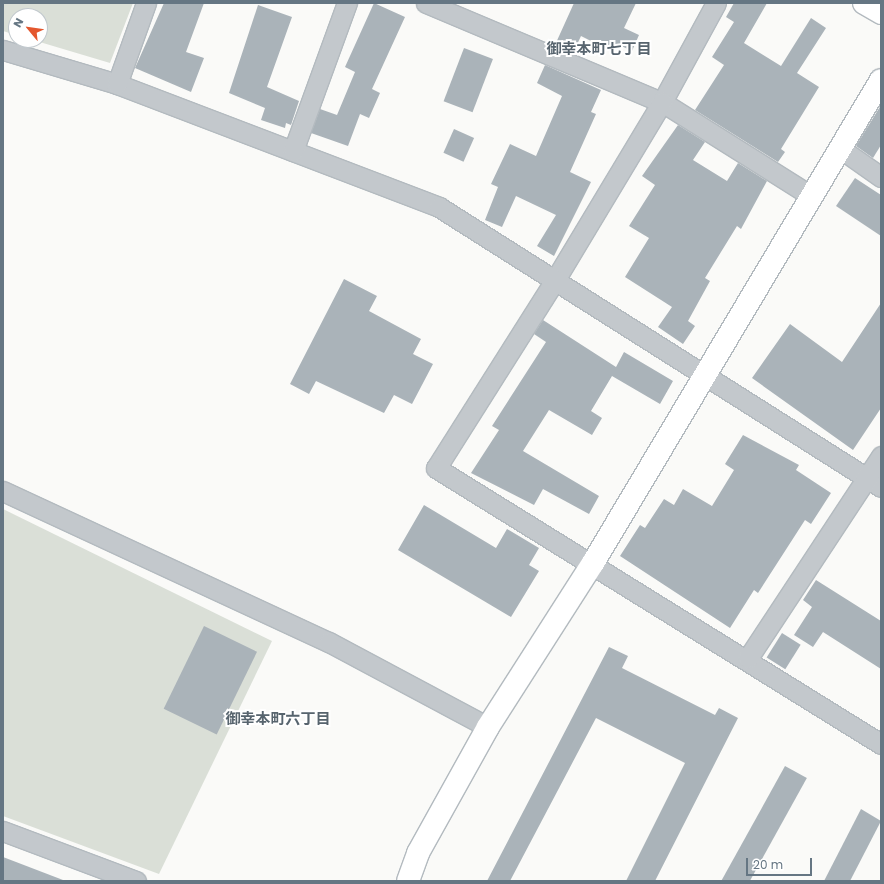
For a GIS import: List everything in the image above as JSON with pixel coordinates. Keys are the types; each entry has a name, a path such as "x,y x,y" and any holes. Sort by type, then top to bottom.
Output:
{"street":[{"path":"117,84 146,3"},
{"path":"293,151 347,3"},
{"path":"426,3 662,102 811,196"},
{"path":"716,3 662,102 555,280 436,468 748,658 881,744"},
{"path":"864,3 881,13"},
{"path":"3,50 117,84 439,207 704,373 874,482"},
{"path":"408,881 418,853 488,727 593,563 704,373 841,149 881,80"},
{"path":"841,149 881,177"},
{"path":"748,658 874,482 881,456"},
{"path":"3,491 329,642 488,727"},
{"path":"3,831 113,877 136,881"}],"shaded area":[{"path":"3,3 133,3 110,63 48,44 48,8 8,8 8,33 3,31"},
{"path":"3,509 272,641 159,874 3,816"}],"building":[{"path":"164,3 204,3 186,52 204,58 191,92 135,68"},
{"path":"374,3 405,17 372,89 380,93 369,118 360,114 348,146 311,133 320,109 337,115 355,72 345,67"},
{"path":"574,3 636,3 624,28 639,35 632,51 617,44 613,52 581,36 573,53 555,45"},
{"path":"734,3 767,3 744,43 781,66 811,18 826,28 797,73 819,87 781,149 785,152 778,162 695,110 724,65 712,57 734,22 726,17"},
{"path":"258,5 292,17 267,87 299,101 291,125 286,123 285,128 261,120 265,108 229,93"},
{"path":"464,48 493,59 473,112 444,101"},
{"path":"545,65 601,90 591,112 596,114 570,172 591,182 554,256 537,246 556,215 516,196 502,227 485,220 498,187 491,184 510,144 536,156 562,96 537,83"},
{"path":"881,105 881,145 873,158 856,146"},
{"path":"678,125 705,142 693,160 727,181 738,163 767,181 741,229 737,226 705,278 710,281 688,321 695,326 683,344 658,327 672,307 625,277 649,238 629,226 655,185 642,176"},
{"path":"454,129 474,138 464,162 443,153"},
{"path":"855,178 881,195 881,236 836,206"},
{"path":"344,279 377,296 369,311 421,339 413,354 433,364 412,404 394,395 384,413 316,381 309,394 290,384"},
{"path":"881,303 881,408 853,450 752,378 790,324 842,362"},
{"path":"543,320 616,367 624,352 673,381 660,404 612,376 591,411 602,418 592,435 549,410 523,451 599,496 589,514 543,489 534,505 471,473 499,430 492,426 546,342 534,334"},
{"path":"743,435 799,465 796,470 831,493 811,524 805,520 758,593 754,590 730,628 620,556 640,525 645,528 664,499 674,505 683,489 712,506 734,470 725,464"},
{"path":"424,505 496,548 507,529 539,548 529,565 539,571 511,617 398,550"},
{"path":"816,580 881,621 881,669 823,632 813,647 794,635 812,607 803,600"},
{"path":"204,626 257,652 217,735 164,709"},
{"path":"782,633 801,645 785,669 767,658"},
{"path":"609,647 628,656 622,668 715,715 719,708 738,718 655,881 626,881 685,763 596,718 510,881 487,881"},
{"path":"785,766 807,778 750,881 721,881"},
{"path":"861,809 881,821 850,881 824,881"},
{"path":"3,857 63,880 3,881"}],"district":[{"name":"御幸本町七丁目","path":"599,49"},
{"name":"御幸本町六丁目","path":"278,719"}]}
